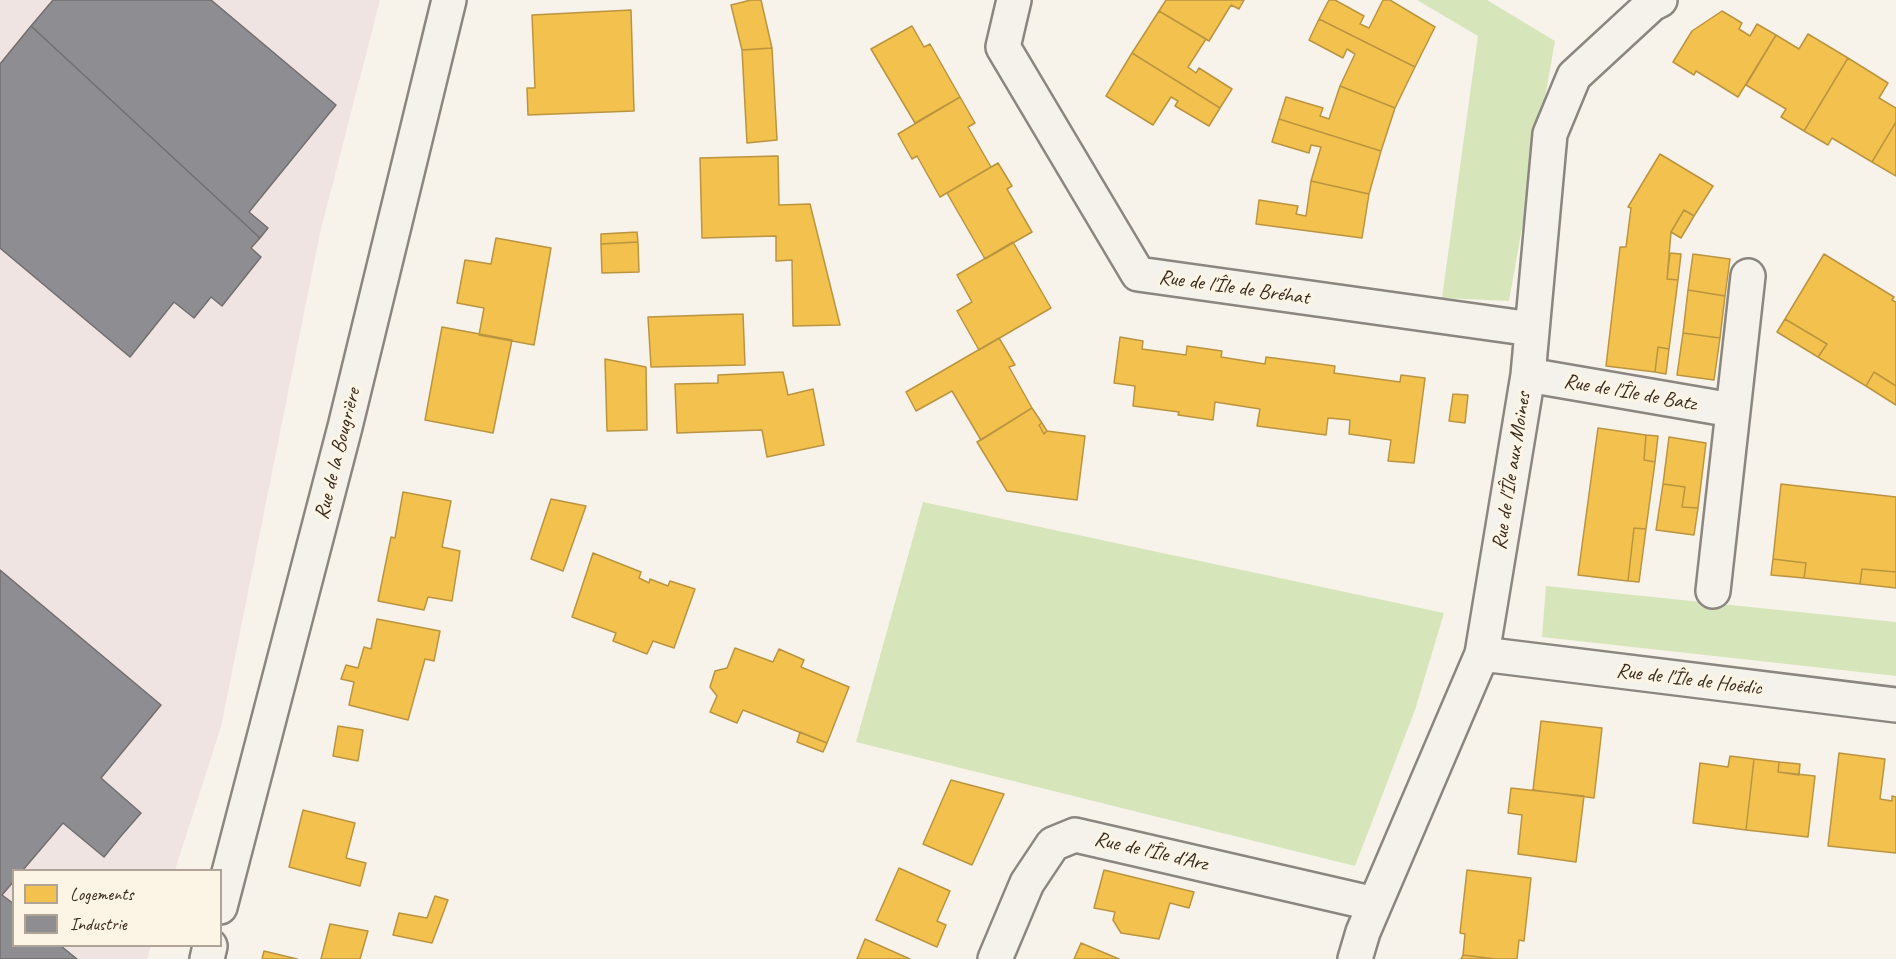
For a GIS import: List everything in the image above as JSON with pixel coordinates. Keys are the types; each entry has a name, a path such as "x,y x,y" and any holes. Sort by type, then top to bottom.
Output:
{"street":[{"name":"Rue de la Bougrière","path":"222,899 345,427 449,0"},
{"name":"Rue de l'Île de Bréhat","path":"1014,0 1003,47 1138,274 1532,329"},
{"name":"Rue de l'Île aux Moines","path":"1355,959 1375,904 1482,654 1528,375 1550,134 1574,76 1652,4 1660,0"},
{"path":"1713,591 1748,276"},
{"name":"Rue de l'Île de Batz","path":"1528,375 1732,410"},
{"name":"Rue de l'Île de Hoëdic","path":"1482,654 1896,705"},
{"name":"Rue de l'Île d'Arz","path":"995,959 1027,883 1053,843 1075,835 1375,904"}],"shaded area":[{"path":"0,0 380,0 320,233 221,727 175,869 12,869 12,947 151,947 147,959 0,959"}],"green space":[{"path":"1417,0 1487,0 1555,41 1509,301 1442,298 1478,36"},
{"path":"923,502 1444,613 1415,710 1355,866 856,742"},
{"path":"1546,586 1896,622 1896,676 1542,637"}],"building: Logements":[{"path":"761,0 772,48 742,50 731,5"},
{"path":"1166,0 1244,0 1239,9 1231,5 1209,41 1159,11"},
{"path":"1329,0 1335,0 1364,16 1360,24 1369,28 1383,0 1390,0 1435,27 1415,67 1319,19"},
{"path":"631,10 634,111 528,115 527,88 535,88 532,15"},
{"path":"1159,11 1206,39 1188,67 1196,73 1199,68 1232,89 1220,108 1132,53"},
{"path":"1722,11 1742,23 1739,29 1750,36 1757,24 1776,35 1738,97 1696,71 1694,75 1673,62 1692,31"},
{"path":"1319,19 1415,67 1395,108 1340,86 1355,54 1347,49 1343,58 1309,40"},
{"path":"912,26 924,47 930,44 960,97 915,123 871,49"},
{"path":"1808,34 1848,58 1804,131 1781,117 1786,109 1746,85 1776,35 1799,49"},
{"path":"772,48 777,140 747,143 742,50"},
{"path":"1132,53 1220,108 1209,126 1175,106 1178,101 1171,97 1153,125 1106,96"},
{"path":"1848,58 1888,83 1879,98 1896,108 1896,122 1872,162 1832,138 1828,145 1804,131"},
{"path":"1340,86 1395,108 1381,151 1279,119 1286,97 1323,108 1320,116 1329,119"},
{"path":"960,97 975,123 968,127 991,167 940,197 917,156 912,159 898,134"},
{"path":"1279,119 1381,151 1369,194 1311,181 1321,147 1311,145 1309,153 1272,142"},
{"path":"1896,122 1896,176 1872,162"},
{"path":"1660,154 1713,186 1694,216 1684,210 1671,232 1667,279 1678,280 1669,349 1658,347 1655,372 1606,366 1620,247 1626,247 1631,208 1628,207"},
{"path":"778,156 779,205 810,204 840,325 793,326 792,260 776,261 776,236 702,238 700,158"},
{"path":"998,163 1012,186 1007,189 1032,232 985,259 947,193"},
{"path":"1311,181 1369,194 1362,238 1256,224 1259,200 1298,206 1296,214 1306,216"},
{"path":"1684,210 1694,216 1681,238 1671,232"},
{"path":"637,232 638,242 601,244 601,234"},
{"path":"496,238 551,248 534,345 479,335 484,308 457,303 465,260 491,264"},
{"path":"638,242 639,272 602,273 601,244"},
{"path":"1013,242 1051,308 979,350 957,311 972,302 957,275"},
{"path":"1670,253 1681,254 1678,280 1667,279"},
{"path":"1693,254 1730,259 1725,296 1688,290"},
{"path":"1824,254 1894,297 1892,300 1896,302 1896,386 1874,372 1866,386 1818,357 1827,344 1785,319"},
{"path":"1688,290 1725,296 1720,338 1683,333"},
{"path":"743,314 745,365 651,367 648,317"},
{"path":"1785,319 1827,344 1818,357 1777,332"},
{"path":"442,327 512,340 493,433 425,420"},
{"path":"1683,333 1720,338 1714,380 1677,375"},
{"path":"1120,337 1143,341 1142,349 1186,355 1187,346 1222,351 1221,357 1265,364 1266,357 1335,366 1334,373 1400,382 1401,375 1425,378 1414,463 1388,461 1391,440 1349,434 1350,420 1328,418 1326,435 1257,426 1260,409 1215,402 1213,420 1178,415 1179,412 1133,406 1135,386 1114,383"},
{"path":"999,338 1015,365 1009,367 1032,408 981,440 952,391 916,411 906,392"},
{"path":"1658,347 1669,349 1666,374 1655,372"},
{"path":"605,359 646,367 647,430 607,431"},
{"path":"783,372 788,395 813,389 824,445 767,457 762,430 677,433 675,384 718,383 718,375"},
{"path":"1874,372 1896,386 1896,405 1866,386"},
{"path":"1453,394 1468,395 1465,423 1449,421"},
{"path":"1032,408 1042,423 1039,425 1044,434 1047,431 1085,436 1077,500 1007,491 977,442"},
{"path":"1042,423 1047,431 1044,434 1039,425"},
{"path":"1598,428 1646,435 1644,460 1655,462 1646,529 1634,528 1628,581 1578,575"},
{"path":"1646,435 1658,436 1655,462 1644,460"},
{"path":"1669,437 1706,443 1698,508 1682,507 1685,487 1663,484"},
{"path":"1663,484 1685,487 1682,507 1698,508 1694,535 1656,530"},
{"path":"1781,484 1896,497 1896,572 1862,569 1860,584 1804,578 1806,563 1773,559"},
{"path":"403,492 451,501 442,547 460,551 452,601 428,597 424,610 378,601 391,537 395,538"},
{"path":"551,499 586,506 563,571 531,559"},
{"path":"1634,528 1646,529 1639,582 1628,581"},
{"path":"593,553 641,572 639,578 649,583 650,579 668,586 670,581 695,589 674,648 653,641 647,654 613,641 616,633 572,617"},
{"path":"1773,559 1806,563 1804,578 1771,575"},
{"path":"1862,569 1896,572 1896,588 1860,584"},
{"path":"377,619 440,631 434,661 425,659 408,720 349,705 354,682 341,679 346,665 358,668 364,647 371,649"},
{"path":"735,648 773,662 779,649 804,660 801,667 849,687 827,743 743,710 737,723 710,712 717,696 710,687 715,671 727,668"},
{"path":"1541,721 1602,728 1594,798 1533,790"},
{"path":"338,726 363,730 358,761 333,756"},
{"path":"800,732 827,743 823,752 797,742"},
{"path":"1839,753 1885,759 1880,799 1892,801 1892,796 1896,797 1896,853 1828,846"},
{"path":"1730,756 1754,759 1746,830 1693,823 1700,763 1728,767"},
{"path":"1754,759 1779,762 1778,772 1815,776 1808,837 1746,830"},
{"path":"1779,762 1800,764 1799,775 1778,772"},
{"path":"951,780 1004,794 972,865 923,844"},
{"path":"1511,788 1584,796 1576,862 1518,854 1522,815 1508,813"},
{"path":"303,810 355,823 346,858 366,863 360,886 289,867"},
{"path":"899,868 950,891 937,921 946,925 937,947 876,920"},
{"path":"1104,870 1194,892 1189,908 1170,903 1159,939 1121,933 1113,920 1115,912 1094,908"},
{"path":"1467,870 1531,878 1524,941 1519,940 1517,959 1463,955 1465,934 1460,933"},
{"path":"435,896 448,900 432,943 393,935 399,913 427,918"},
{"path":"330,924 368,931 360,959 321,959"},
{"path":"865,939 910,959 857,959"},
{"path":"1081,943 1119,959 1074,959"},
{"path":"264,951 297,959 262,959"},
{"path":"1463,955 1495,959 1461,959"}],"building: Industrie":[{"path":"53,0 211,0 336,105 249,212 268,228 260,238 31,26"},
{"path":"31,26 260,238 251,248 261,257 222,306 211,297 194,318 174,302 130,357 0,248 0,64"},
{"path":"0,570 161,705 101,778 141,813 104,857 63,823 24,869 12,869 12,883 2,895 12,902 12,947 62,947 77,959 0,959"}]}
